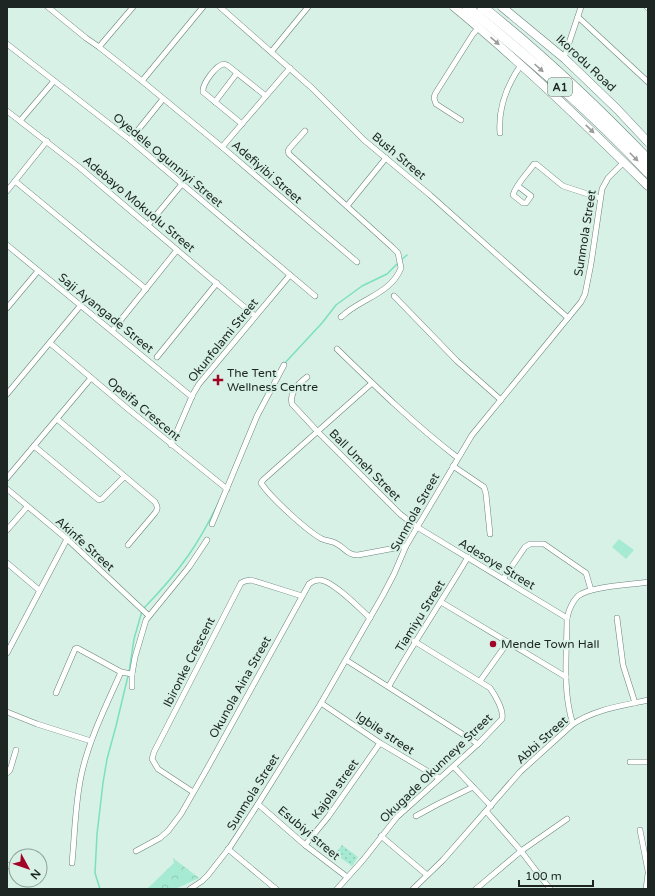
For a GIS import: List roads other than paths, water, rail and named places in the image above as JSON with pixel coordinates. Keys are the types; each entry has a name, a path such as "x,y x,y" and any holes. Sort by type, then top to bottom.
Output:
{"highway":[{"name":"A1","path":"466,7 524,54 589,113 648,172"},
{"name":"A1","path":"482,7 531,46 616,127 648,160"}],"main road":[{"path":"454,7 479,27 582,121 648,186"},
{"name":"Ikorodu Road","path":"502,7 564,58 617,109 648,142"}],"street":[{"name":"Adefiyibi Street","path":"48,7 56,9 86,38 142,81 222,147 357,262"},
{"path":"99,47 133,7"},
{"path":"142,81 203,7"},
{"name":"Bush Street","path":"220,7 272,51 355,131 430,195 568,318"},
{"path":"272,51 308,7"},
{"path":"564,58 582,7"},
{"path":"578,17 648,82"},
{"path":"461,120 436,104 434,98 435,94 473,34 479,27"},
{"name":"Oyedele Ogunniyi Street","path":"7,44 130,140 315,296"},
{"path":"242,124 205,94 202,89 218,66 224,64 266,96"},
{"path":"500,133 500,110 513,79 521,65"},
{"path":"222,147 290,68"},
{"path":"215,102 237,73"},
{"path":"20,121 54,81"},
{"path":"130,140 163,99"},
{"name":"Adebayo Mokuolu Street","path":"7,111 47,141 256,316"},
{"path":"305,131 289,149 289,154 398,253 401,268 392,284 341,317"},
{"path":"7,191 47,141"},
{"path":"347,206 386,158"},
{"name":"Sunmola Street","path":"194,888 208,875 228,849 321,703 394,574 406,546 472,435 581,302 585,294 595,241 600,198 604,184 624,162"},
{"path":"518,186 536,164 563,186 600,198"},
{"path":"15,181 146,289"},
{"path":"148,225 182,184"},
{"name":"Saji Ayangade Street","path":"7,245 192,397"},
{"path":"112,331 177,250"},
{"path":"7,308 38,271"},
{"name":"Okunfolami Street","path":"171,445 192,397 206,375 290,275"},
{"path":"157,357 217,283"},
{"path":"394,296 456,360 501,400"},
{"path":"7,394 81,305"},
{"name":"Opeifa Crescent","path":"50,343 171,445 225,488"},
{"path":"337,349 421,428 458,458"},
{"path":"212,524 225,488 257,416 284,365"},
{"name":"Ball Umeh Street","path":"307,377 300,383 292,394 292,404 400,514 417,527"},
{"path":"7,478 91,378"},
{"path":"372,383 261,481 262,484 283,506 312,532 323,540 337,543 351,555 406,546"},
{"path":"57,419 158,506 155,514 128,545"},
{"path":"34,446 99,500 102,499 124,477"},
{"path":"453,466 484,487 490,534"},
{"name":"Akinfe Street","path":"7,489 67,539 145,613"},
{"path":"7,530 27,507"},
{"name":"Adesoye Street","path":"417,527 567,618"},
{"path":"7,653 67,539"},
{"path":"72,863 79,786 82,770 91,741 127,673 140,637 145,613 189,567 207,540"},
{"path":"503,579 525,548 530,544 544,544 586,573 591,590"},
{"name":"Tiamiyu Street","path":"389,686 414,642 441,602 468,557"},
{"path":"7,563 39,590"},
{"name":"Ibironke Crescent","path":"193,792 158,769 152,759 154,752 241,583 245,580 251,580 302,596"},
{"name":"Okunola Aina Street","path":"136,851 160,838 168,831 193,792 302,596 312,581 323,580 344,594 370,618"},
{"path":"573,724 567,698 566,677 567,618 569,609 573,602 584,592 648,582"},
{"path":"441,602 566,677"},
{"path":"616,618 623,665 635,703"},
{"name":"Okugade Okunneye Street","path":"337,889 363,860 397,817 478,744 498,724 503,715 494,693 490,688 414,642"},
{"path":"480,681 508,642"},
{"path":"56,693 75,649 77,648 127,673 132,687"},
{"path":"346,660 478,744"},
{"name":"Abbi Street","path":"413,889 444,860 520,772 573,724 600,711 648,700"},
{"name":"Igbile street","path":"321,703 380,743 439,778"},
{"path":"7,712 37,724 91,741"},
{"name":"Kajola street","path":"305,845 328,817 380,743"},
{"path":"7,773 10,770 16,750"},
{"path":"630,762 648,762"},
{"path":"454,766 491,806"},
{"path":"416,816 473,787"},
{"name":"Esubiyi street","path":"258,804 305,845 347,877"},
{"path":"486,811 550,889"},
{"path":"476,889 521,852 567,819"},
{"path":"640,830 648,873 646,889"},
{"path":"381,836 427,876"},
{"path":"228,849 276,889"}],"waterway":[{"path":"401,260 407,255"},
{"path":"284,364 322,323 336,305 362,286 387,274 398,263"},
{"path":"258,409 270,386"},
{"path":"144,608 168,582 188,556 205,529 221,497"},
{"path":"129,672 134,639 142,611"},
{"path":"100,889 95,873 97,834 103,783 107,759 128,676"}],"place":[{"name":"The Tent Wellness Centre","path":"218,380"},
{"name":"Mende Town Hall","path":"493,644"}]}
